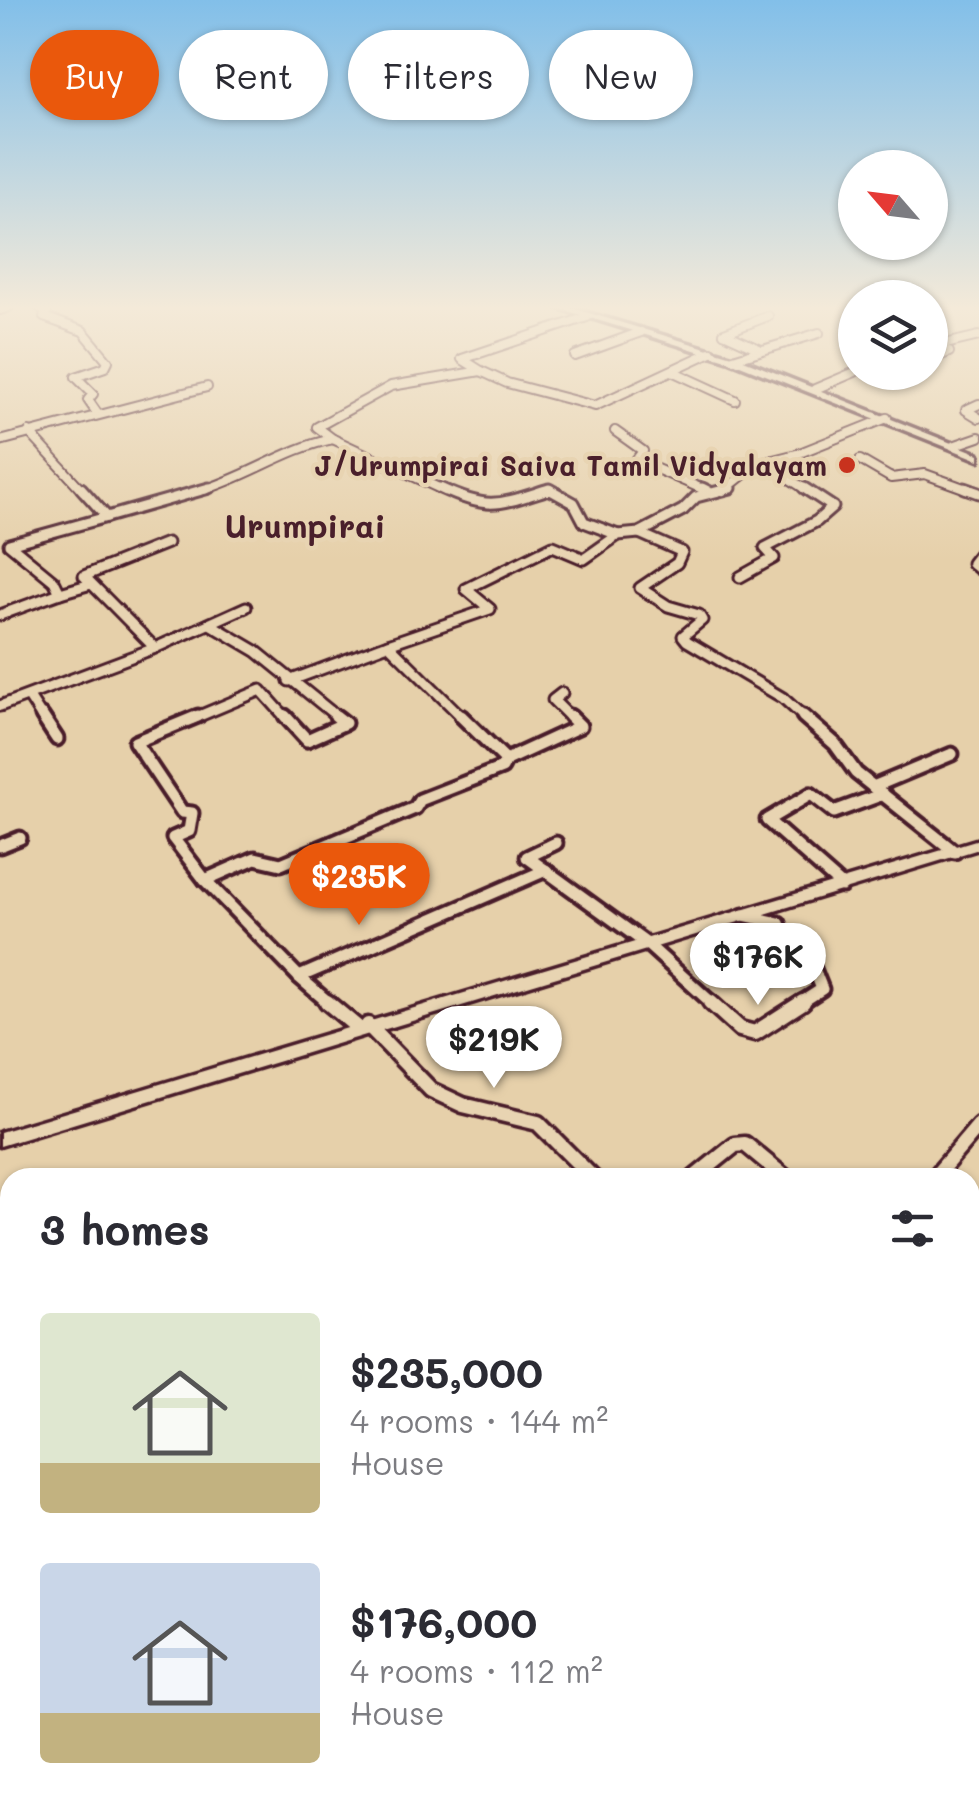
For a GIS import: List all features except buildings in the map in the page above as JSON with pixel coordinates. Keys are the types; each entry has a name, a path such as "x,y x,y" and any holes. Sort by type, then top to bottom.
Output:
{"main road":[{"path":"822,391 979,457"},
{"path":"0,1139 979,844"}],"street":[{"path":"91,391 94,394 88,400 96,412"},
{"path":"0,441 96,412 191,391"},
{"path":"381,391 316,427 333,439 470,502 496,506 550,489 574,503 584,522 618,535 639,533 683,510 708,491 730,488 764,462 797,454 886,418"},
{"path":"538,391 595,406 622,391"},
{"path":"716,391 735,400"},
{"path":"979,404 966,410 979,418"},
{"path":"615,431 642,451 636,460 640,464 661,469 708,491"},
{"path":"29,432 107,517"},
{"path":"953,446 979,437"},
{"path":"5,545 238,480 308,444 333,439"},
{"path":"860,460 892,478 924,474 979,493"},
{"path":"740,576 774,558 765,548 816,521 833,507 764,462"},
{"path":"639,533 682,552 678,563 640,588 668,606 698,615 700,625 684,636 687,642 782,698 818,727 856,773 954,852"},
{"path":"289,680 490,609 466,589 545,548 562,548 584,559 618,535"},
{"path":"155,648 84,576 167,543"},
{"path":"5,545 54,582 60,593"},
{"path":"979,554 972,563 979,569"},
{"path":"0,615 91,584"},
{"path":"0,706 155,648 246,608"},
{"path":"210,624 256,651 345,723 307,740 261,690 134,742 182,812 192,813 190,831 173,838 205,880 299,977 363,1027 431,1090 463,1104 538,1123 583,1168"},
{"path":"388,644 506,760"},
{"path":"205,880 255,858 281,864 370,829 415,808 420,800 502,768 506,760 580,726 552,700 562,693"},
{"path":"29,698 57,739"},
{"path":"842,886 767,820 811,794 834,812 952,754"},
{"path":"0,846 20,838"},
{"path":"556,843 527,857 647,944 740,1028 755,1033 822,989 814,967 789,947 779,923 744,915"},
{"path":"299,977 546,870"},
{"path":"943,1168 979,1126"},
{"path":"706,1168 735,1145 744,1144 774,1168"}],"place":[{"name":"J/Urumpirai Saiva Tamil Vidyalayam","path":"847,465"}],"district":[{"name":"Urumpirai","path":"305,525"}]}
